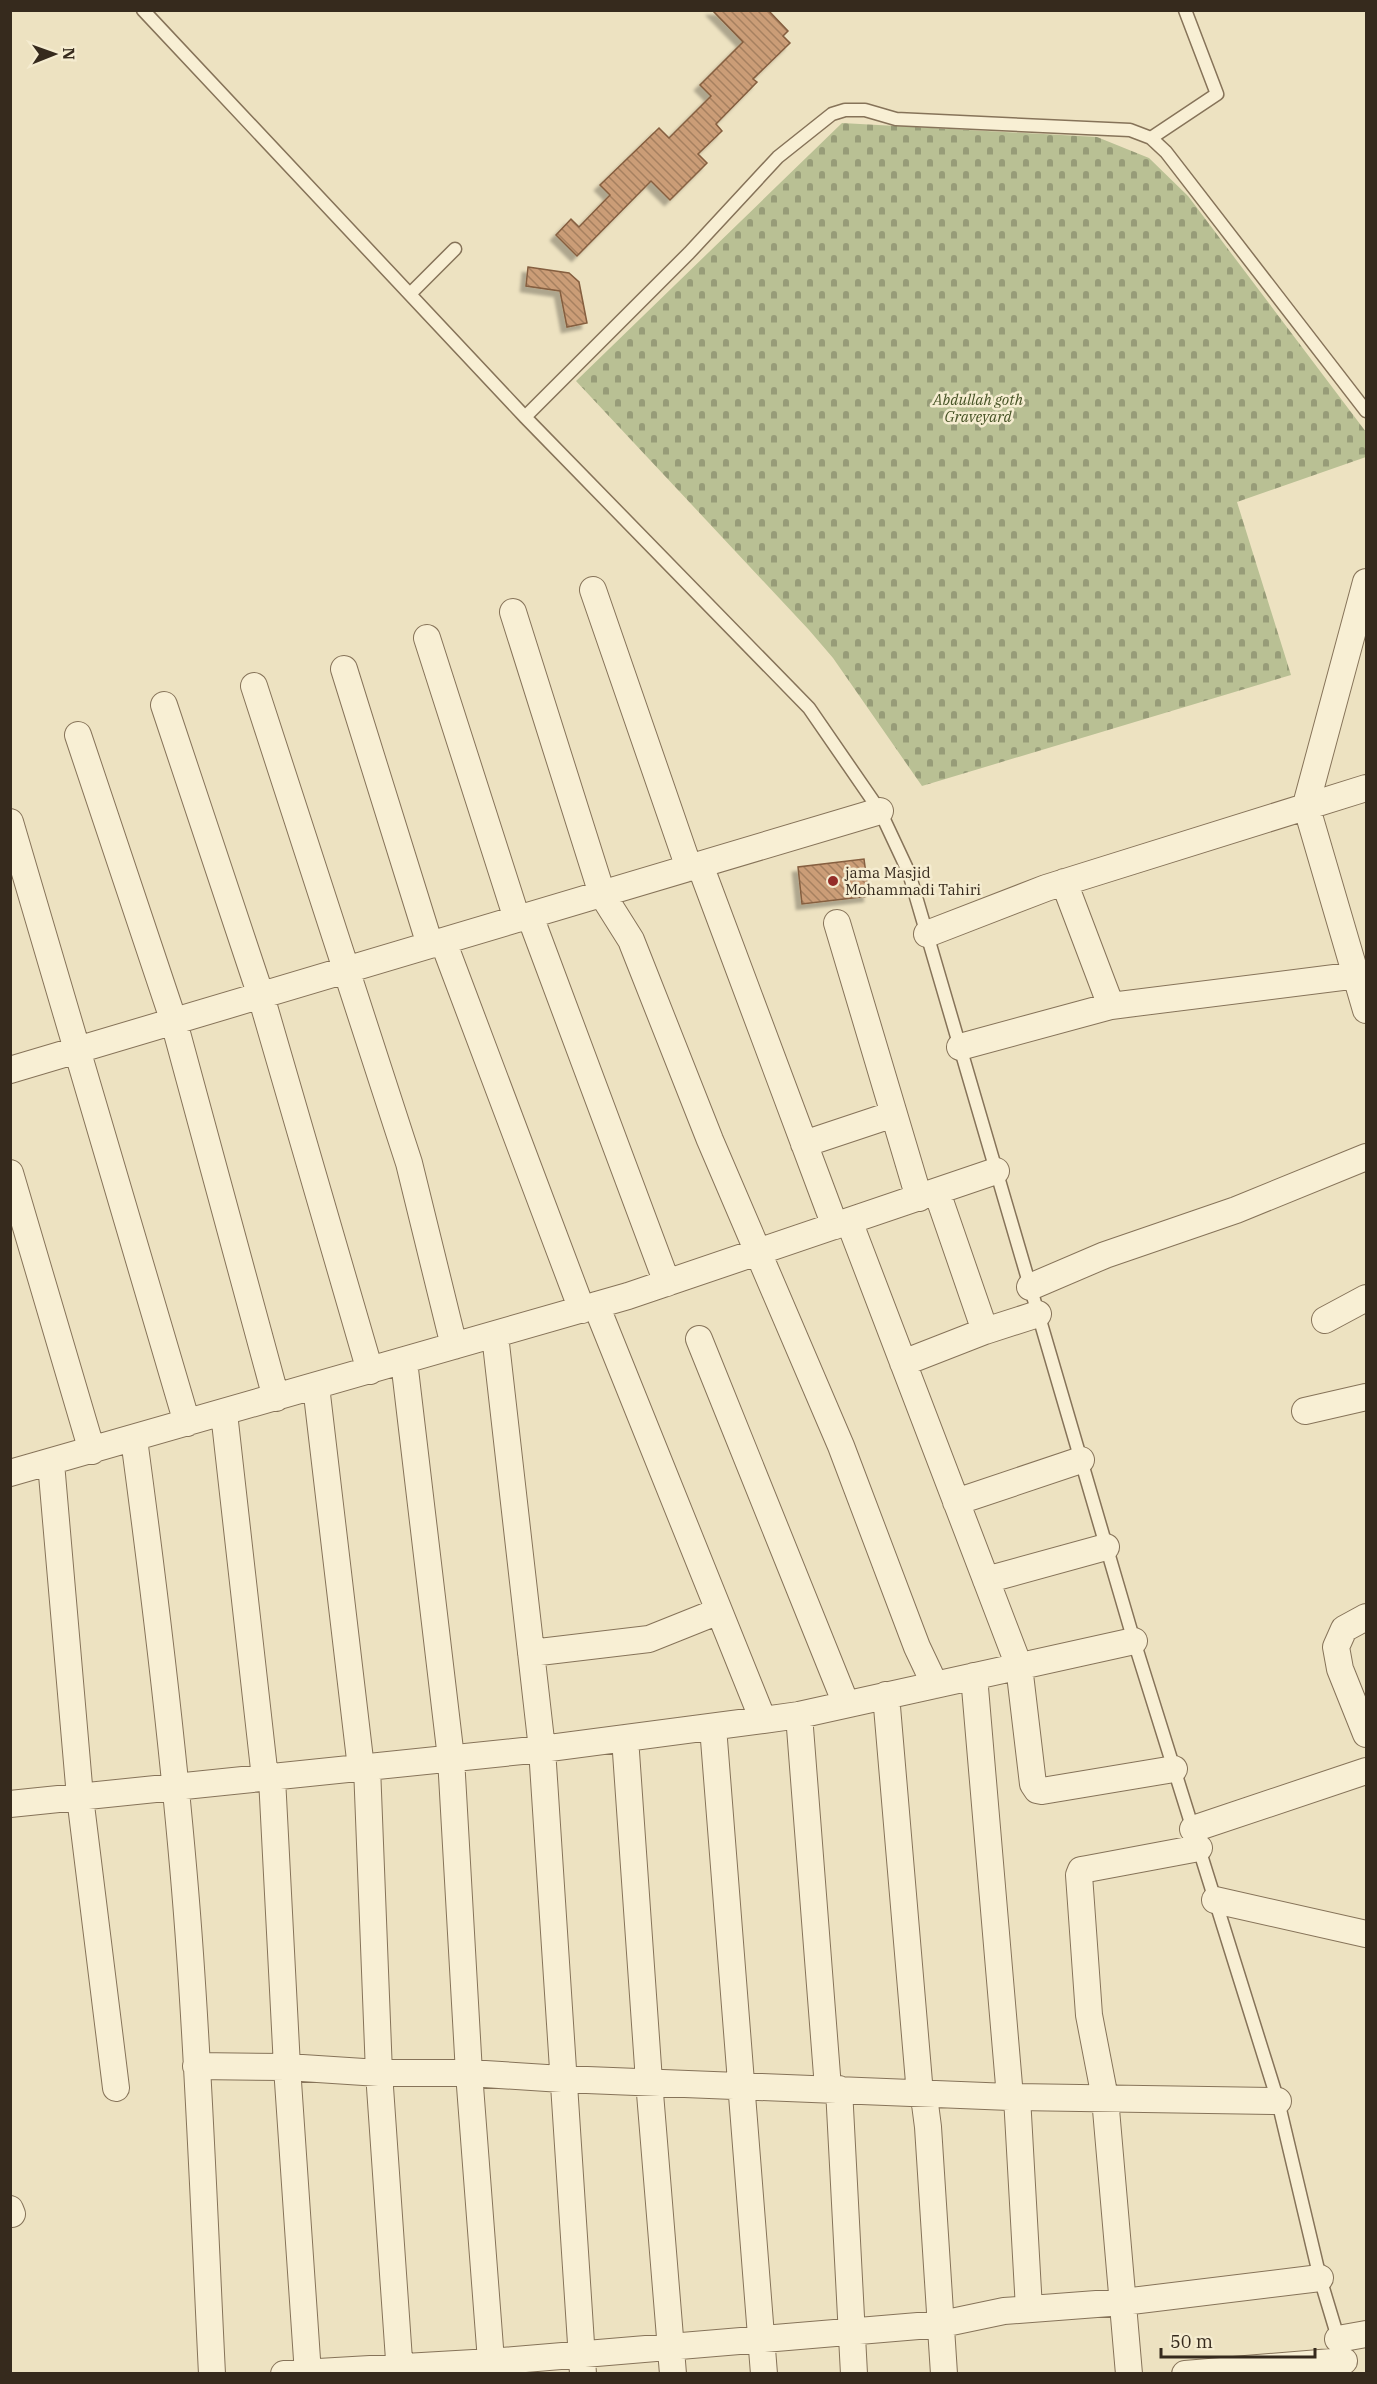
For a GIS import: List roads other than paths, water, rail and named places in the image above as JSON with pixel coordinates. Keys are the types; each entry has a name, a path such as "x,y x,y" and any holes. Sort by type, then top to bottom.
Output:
{"street":[{"path":"1366,582 1306,805 1361,974 1366,1010"},
{"path":"593,590 694,867 804,1144 903,1363 1019,1666 1033,1784 1037,1790 1042,1791 1174,1769"},
{"path":"513,612 602,894 631,940 710,1140 842,1446 917,1647 935,1685"},
{"path":"427,638 524,917 667,1283"},
{"path":"344,669 437,943 763,1720"},
{"path":"255,686 409,1163 454,1346"},
{"path":"164,705 261,996 370,1371"},
{"path":"78,735 174,1022 276,1398"},
{"path":"927,934 1064,882 1366,788"},
{"path":"10,1070 880,811"},
{"path":"10,822 188,1423"},
{"path":"1064,882 1111,1006"},
{"path":"837,923 894,1114 985,1331"},
{"path":"960,1047 1111,1006 1361,974"},
{"path":"804,1144 894,1114"},
{"path":"1030,1287 1105,1255 1236,1210 1366,1157"},
{"path":"10,1473 589,1308 996,1172"},
{"path":"10,1173 92,1451"},
{"path":"1325,1320 1366,1298"},
{"path":"903,1363 985,1331 1038,1314"},
{"path":"495,1335 542,1749 582,2364"},
{"path":"699,1339 846,1704"},
{"path":"404,1361 451,1758 469,2073 491,2368"},
{"path":"316,1386 364,1768 379,2073 400,2371"},
{"path":"1305,1411 1366,1397"},
{"path":"224,1413 268,1778 287,2067 300,2373 582,2364 671,2348 942,2324 1004,2311 1124,2302 1320,2278"},
{"path":"134,1439 162,1646 176,1787 190,1956 212,2373"},
{"path":"956,1502 1081,1460"},
{"path":"51,1463 80,1797 116,2088"},
{"path":"986,1580 1106,1547"},
{"path":"531,1653 649,1639 719,1611"},
{"path":"1366,1617 1344,1629 1336,1647 1340,1669 1366,1734"},
{"path":"10,1804 542,1749 763,1720 1134,1641"},
{"path":"974,1676 1013,2097 1029,2309"},
{"path":"886,1695 920,2094 925,2104 928,2127 944,2373"},
{"path":"799,1714 833,2089 855,2373"},
{"path":"713,1727 764,2373"},
{"path":"625,1738 649,2081 673,2373"},
{"path":"1129,2373 1105,2098 1089,2015 1079,1875 1081,1870 1196,1838 1366,1771"},
{"path":"1215,1900 1366,1934"},
{"path":"196,2066 287,2067 379,2073 469,2073 920,2094 1278,2101"},
{"path":"1185,2373 1344,2358 1366,2334"}],"lane":[{"path":"143,10 525,417 809,708 880,811 909,873 1134,1641 1278,2101 1320,2278 1344,2358"},
{"path":"1151,138 1217,94 1185,10"},
{"path":"525,417 689,253 778,157 832,114 844,110 865,110 896,119 1130,130 1151,138 1166,152 1366,411"},
{"path":"410,294 455,249"}],"place":[{"name":"jama Masjid Mohammadi Tahiri","path":"833,881"}],"park label":[{"name":"Abdullah goth Graveyard","path":"978,408"}]}
